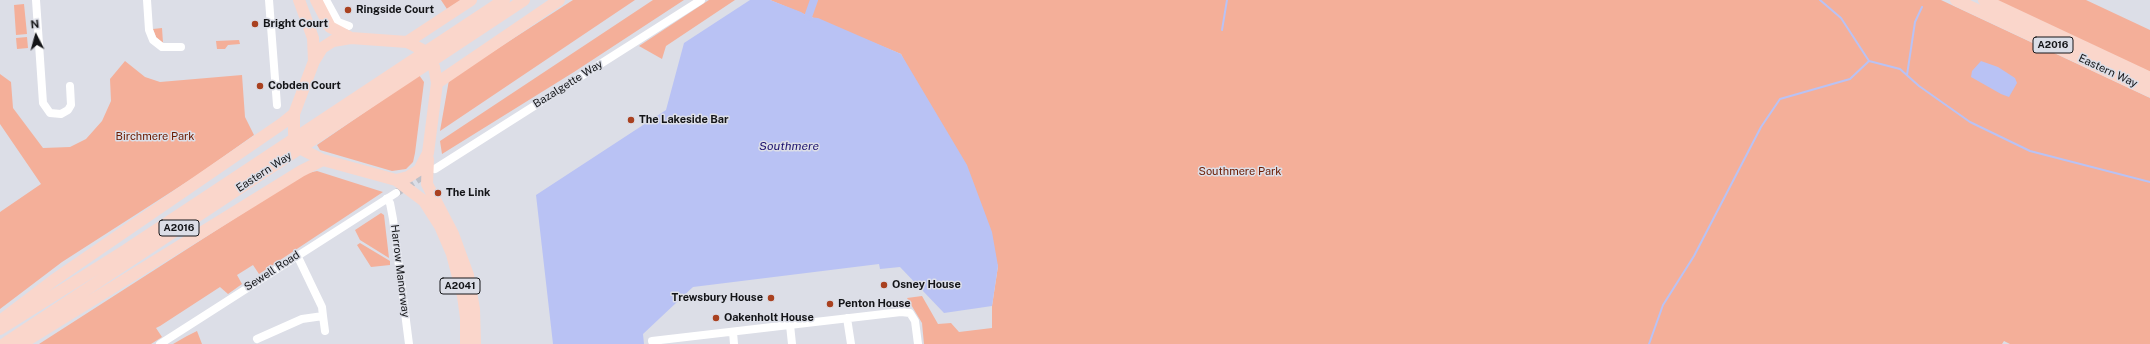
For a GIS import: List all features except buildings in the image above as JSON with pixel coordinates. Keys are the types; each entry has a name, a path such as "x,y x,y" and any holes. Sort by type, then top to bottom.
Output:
{"main road":[{"path":"299,0 313,38 314,60"},
{"path":"316,0 330,28 407,42 421,49 428,56 434,67 437,83 428,154 419,170 408,177 396,180 323,160 305,151 298,143 294,134 294,114 314,60 322,48 350,32"},
{"path":"407,42 471,0"},
{"name":"Eastern Way","path":"0,329 132,246 504,0"},
{"name":"Eastern Way","path":"4,344 524,0"},
{"path":"437,83 559,0"},
{"name":"Eastern Way","path":"1956,0 2150,91"},
{"name":"Eastern Way","path":"1984,0 2150,78"},
{"path":"0,321 78,262 232,158 294,114"},
{"name":"A2041","path":"428,154 427,184 453,234 468,275 474,309 475,344"},
{"path":"21,344 301,171 323,160"},
{"name":"A2041","path":"396,180 424,201 442,230 452,254 463,296 466,318 466,344"}],"street":[{"path":"36,0 43,103 50,113 61,114 68,110 71,105 70,86"},
{"path":"147,0 149,30 153,40 162,47 181,47"},
{"path":"269,0 277,106"},
{"path":"326,0 338,22 350,32"},
{"name":"Bazalgette Way","path":"435,168 701,0"},
{"path":"386,200 396,193"},
{"name":"Sewell Road","path":"160,344 297,255 386,200"},
{"name":"Harrow Manorway","path":"386,200 390,203 393,219 409,344"},
{"path":"297,255 322,307 325,331"},
{"path":"652,341 676,341 733,332 901,312 910,313 915,321 918,344"},
{"path":"257,339 302,319 323,316"},
{"path":"847,318 851,344"},
{"path":"790,325 792,344"},
{"path":"733,332 734,344"}],"green space":[{"path":"441,0 461,0 447,9"},
{"path":"573,0 635,0 440,131 449,80"},
{"path":"653,0 684,0 574,72 442,154 440,141"},
{"path":"709,0 735,0 666,46 662,59 639,46"},
{"name":"Southmere Park","path":"770,0 1941,0 2150,98 2150,344 2010,344 2004,341 2002,344 924,344 922,323 907,298 922,296 938,324 951,323 959,332 992,328 992,306 998,266 901,54"},
{"path":"1996,0 2086,0 2150,30 2150,72"},
{"path":"24,4 27,34 16,35 14,5"},
{"path":"162,28 163,43 156,37 153,29"},
{"path":"27,37 28,48 17,49 16,38"},
{"path":"239,40 240,44 228,45 225,49 217,49 216,41"},
{"name":"Birchmere Park","path":"125,61 145,77 160,82 242,75 245,117 254,135 196,176 62,262 0,309 0,212 41,184 0,124 0,74 11,82 13,108 43,148 70,147 86,139 102,121 111,101 110,79"},
{"path":"419,75 424,82 415,153 413,162 406,169 392,171 320,150 317,145"},
{"path":"317,171 383,192 259,274 253,265 237,275 242,284 228,294 220,287 156,328 162,337 151,344 39,344 304,174"},
{"path":"381,213 384,215 389,258 360,240 355,230"},
{"path":"360,243 390,261 390,265 371,267 357,245"},
{"path":"197,331 202,344 173,344 187,336"}],"water":[{"name":"Southmere","path":"750,0 770,0 801,12 809,17 818,18 901,54 967,165 992,232 998,266 992,306 944,313 900,267 880,269 879,264 693,287 643,334 644,344 553,344 536,195 666,110 684,43"},
{"path":"1981,61 1998,67 2015,78 2017,83 2009,97 1971,77 1972,71"}],"waterway":[{"path":"808,17 814,0"},
{"path":"1222,30 1227,0"},
{"path":"1820,0 1841,18 1869,61 1900,69 1919,86 1970,122 2030,151 2150,182"},
{"path":"1907,75 1915,22 1922,7"},
{"path":"1649,344 1663,305 1694,256 1761,127 1780,99 1850,79 1869,61"}],"tunnel":[{"path":"396,193 429,172"}],"place":[{"name":"Ringside Court","path":"348,10"},
{"name":"Bright Court","path":"255,24"},
{"name":"Cobden Court","path":"260,86"},
{"name":"The Lakeside Bar","path":"631,120"},
{"name":"The Link","path":"438,193"},
{"name":"Osney House","path":"884,285"},
{"name":"Trewsbury House","path":"771,298"},
{"name":"Penton House","path":"830,304"},
{"name":"Oakenholt House","path":"716,318"}]}
